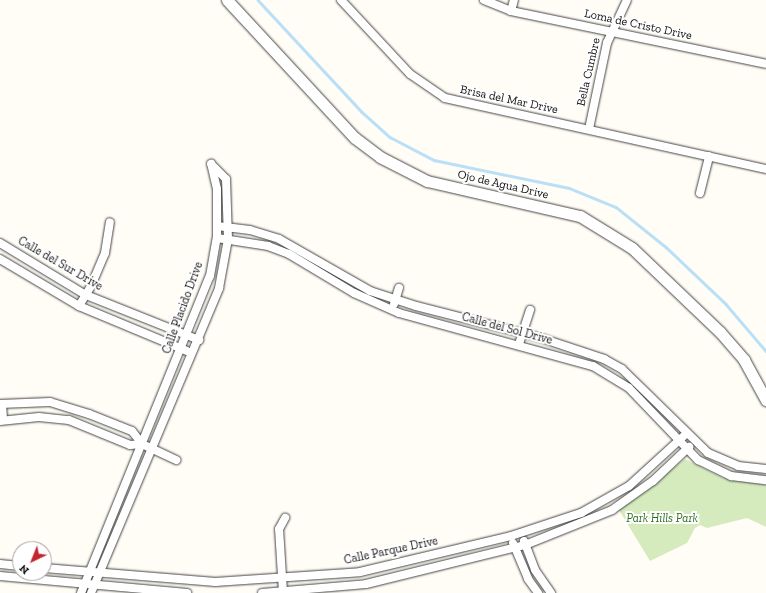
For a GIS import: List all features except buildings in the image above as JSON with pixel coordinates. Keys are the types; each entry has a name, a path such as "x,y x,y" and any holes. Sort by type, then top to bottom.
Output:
{"street":[{"name":"Ojo de Agua Drive","path":"227,0 355,138 380,157 427,181 580,216 632,248 720,332 744,360 766,400"},
{"name":"Brisa del Mar Drive","path":"341,0 410,74 430,90 462,103 589,129 766,169"},
{"name":"Loma de Cristo Drive","path":"484,0 511,11 766,64"},
{"path":"511,11 514,0"},
{"name":"Bella Cumbre","path":"589,129 611,32 626,0"},
{"path":"700,193 709,156"},
{"name":"Calle Placido Drive","path":"81,593 188,335 210,276 217,238 217,189 211,164 226,179 228,239 219,288 193,354 91,593"},
{"path":"79,306 86,295 105,253 110,222"},
{"name":"Calle del Sol Drive","path":"217,226 228,227 280,239 370,291 522,332 604,358 622,369 657,402 694,442 725,462 766,469"},
{"name":"Calle del Sol Drive","path":"217,238 268,246 321,272 354,293 392,310 519,344 593,366 629,388 685,450 722,473 766,480"},
{"name":"Calle del Sur Drive","path":"0,243 86,295 198,340"},
{"path":"0,258 79,306 193,354"},
{"path":"321,272 326,265"},
{"path":"392,310 399,288"},
{"path":"519,344 530,310"},
{"path":"142,444 132,431 50,402 1,404 2,420 39,417 69,420 130,445 142,444 177,460"},
{"path":"649,410 657,402"},
{"name":"Calle Parque Drive","path":"52,569 99,574 189,580 281,578 360,572 511,536 581,513 629,486 686,434"},
{"name":"Calle Parque Drive","path":"262,593 366,584 525,545 586,523 636,494 694,442"},
{"path":"629,486 636,494"},
{"path":"581,513 586,523"},
{"path":"283,592 279,529 285,518"},
{"path":"112,519 121,522"},
{"path":"522,533 535,570 551,593"},
{"path":"511,536 514,547 528,579 538,593"},
{"path":"402,562 405,575"},
{"path":"0,564 12,565"},
{"path":"0,576 12,576"},
{"path":"52,578 84,584 187,593 189,580"}],"green space":[{"name":"Park Hills Park","path":"685,459 723,478 766,485 766,527 747,518 707,528 700,525 695,528 687,543 650,561 619,510"}],"waterway":[{"path":"258,0 362,112 390,137 434,160 569,188 616,207 666,247 726,304 766,351"}]}
